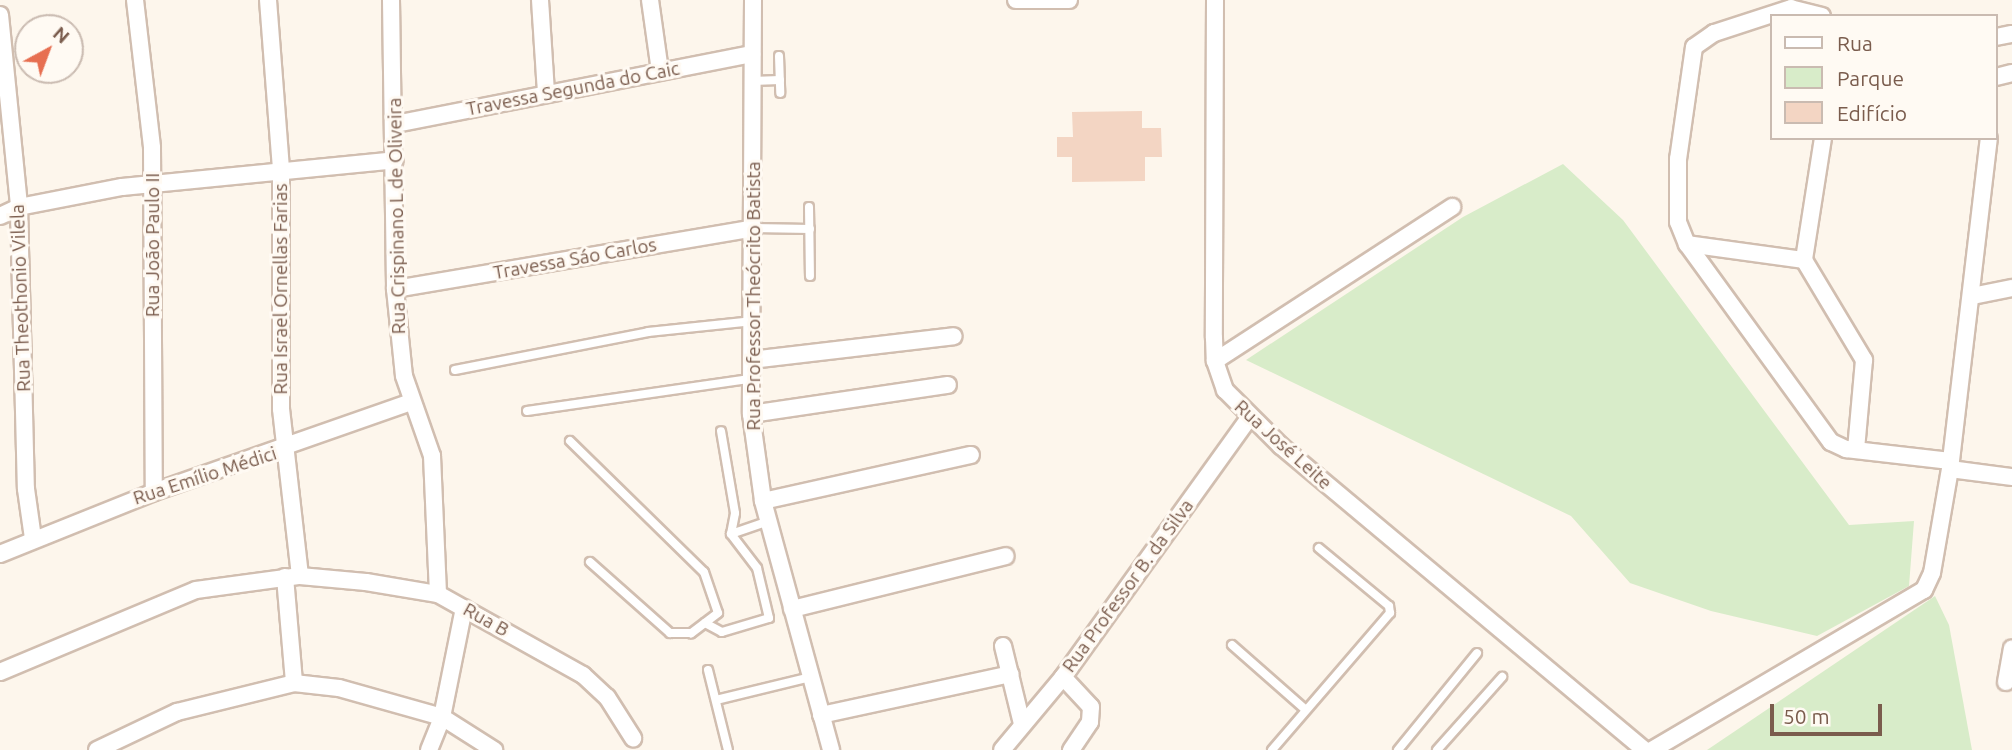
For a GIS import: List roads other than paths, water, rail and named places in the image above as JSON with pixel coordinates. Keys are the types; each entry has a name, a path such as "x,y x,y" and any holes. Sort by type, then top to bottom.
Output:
{"street":[{"name":"Rua João Paulo II","path":"135,0 153,185 154,492"},
{"name":"Rua Israel Ornellas Farias","path":"268,0 281,170 279,315 293,577 294,683"},
{"name":"Rua Crispinano L de Oliveira","path":"391,0 395,124 395,289 411,402 432,456 438,594"},
{"path":"540,0 546,93"},
{"path":"650,0 660,71"},
{"name":"Rua Professor Theócrito Batista","path":"752,0 754,321 750,379 751,414 763,501 831,750"},
{"path":"1016,0 1069,0"},
{"name":"Rua José Leite","path":"1215,0 1215,361 1225,390 1248,418 1644,750"},
{"path":"1773,14 1791,8 1814,14"},
{"name":"Rua Theothonio Vilela","path":"0,15 19,206 26,489 33,538"},
{"path":"1770,15 1714,33 1694,47 1675,211 1687,244 1831,442 1856,449 2012,477"},
{"name":"Travessa Segunda do Caic","path":"395,124 751,54"},
{"path":"1823,140 1804,260 1864,360 1856,449"},
{"path":"1652,750 1924,590 1932,573 1950,465 1989,140"},
{"path":"0,216 19,206 153,185 395,160"},
{"path":"1215,361 1452,207"},
{"name":"Travessa Sáo Carlos","path":"395,289 754,228"},
{"path":"1687,244 1804,260"},
{"path":"1972,296 2012,288"},
{"path":"751,360 954,336"},
{"path":"751,414 948,385"},
{"name":"Rua Emílio Médici","path":"0,554 33,538 154,492 285,449 411,402"},
{"name":"Rua Professor B. da Silva","path":"1002,750 1063,677 1248,418"},
{"path":"763,501 971,455"},
{"path":"792,609 1006,556"},
{"name":"Rua B","path":"0,672 196,590 293,577 438,594 597,685 633,738"},
{"path":"429,750 442,717 464,608"},
{"path":"1003,646 1022,724"},
{"path":"2006,682 2012,649"},
{"path":"821,715 1011,674"},
{"path":"1063,677 1091,707 1090,722 1071,750"},
{"path":"97,750 177,712 294,683 339,688 442,717 494,750"}],"lane":[{"path":"779,56 780,93"},
{"path":"752,81 780,80"},
{"path":"810,207 810,275"},
{"path":"754,228 810,229"},
{"path":"455,370 649,332 754,321"},
{"path":"527,411 750,379"},
{"path":"705,623 722,632 769,618 757,568 731,534 735,513 721,431"},
{"path":"570,441 704,572 718,613 691,633 670,632 590,562"},
{"path":"731,534 769,521"},
{"path":"1272,750 1390,613 1388,606 1319,548"},
{"path":"1232,645 1306,710"},
{"path":"1398,750 1477,653"},
{"path":"708,670 729,750"},
{"path":"716,700 811,677"},
{"path":"1437,750 1502,677"}]}
